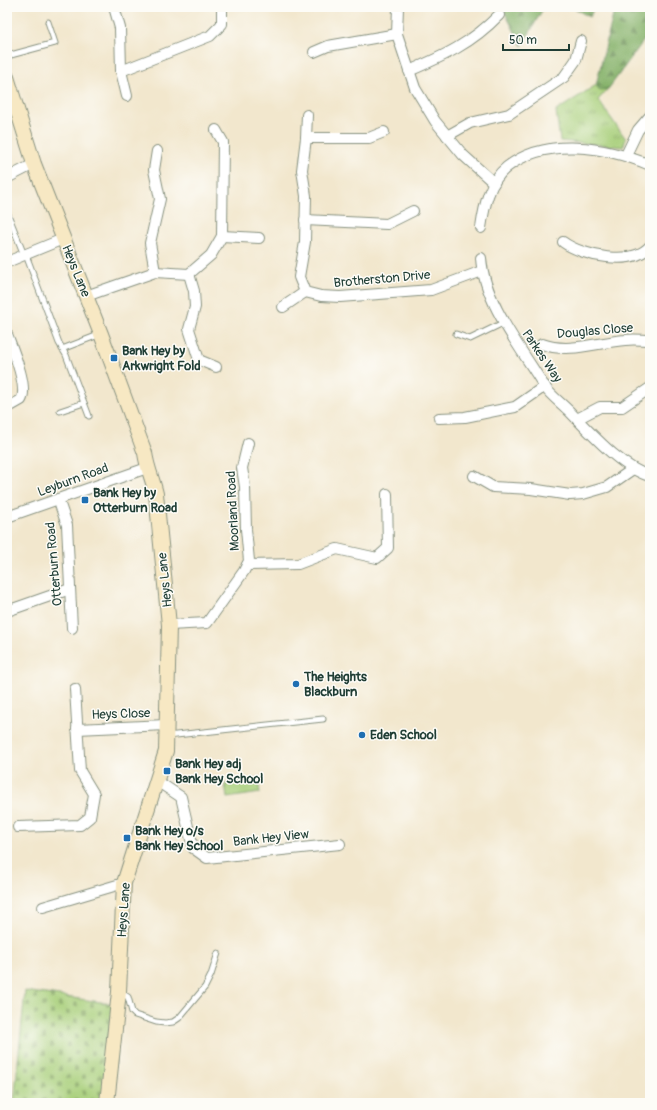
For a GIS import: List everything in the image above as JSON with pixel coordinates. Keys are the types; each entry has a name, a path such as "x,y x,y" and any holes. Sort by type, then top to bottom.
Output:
{"street":[{"path":"114,7 120,28 121,71 127,96"},
{"path":"121,71 210,36 222,24 222,7"},
{"path":"398,7 397,34 415,88 447,136 462,155 494,183"},
{"path":"409,71 451,52 482,32 499,15"},
{"path":"314,52 328,46 397,34"},
{"path":"447,136 470,123 509,114 564,76 576,60 581,41"},
{"name":"Heys Lane","path":"8,86 34,164 101,334 145,453 147,468 152,478 156,494 169,626 166,751 124,883 119,992 107,1103"},
{"path":"283,307 305,292 299,277 305,242 306,196 302,170 307,115"},
{"path":"626,155 638,130 650,116"},
{"path":"86,296 155,272 188,274 211,255 222,236 223,142 216,130"},
{"path":"306,138 369,138 384,132"},
{"path":"481,228 486,202 494,183 506,168 537,150 576,147 626,155 650,165"},
{"path":"155,272 150,243 160,199 154,170 157,151"},
{"path":"7,178 34,164"},
{"path":"305,220 387,224 413,211"},
{"path":"222,236 259,238"},
{"path":"7,262 63,239"},
{"path":"563,242 574,250 626,258 647,250 650,246"},
{"name":"Parkes Way","path":"481,258 482,271 505,322 545,386 589,433 638,473 650,476"},
{"name":"Brotherston Drive","path":"305,292 322,296 340,297 430,290 482,271"},
{"path":"188,274 194,291 195,306 190,329 194,347 199,360 216,368"},
{"path":"7,334 25,392 21,400 7,408"},
{"name":"Douglas Close","path":"542,344 551,347 568,348 625,340 650,340"},
{"path":"439,418 465,417 516,407 545,386"},
{"path":"577,419 600,407 622,407 650,388"},
{"name":"Moorland Road","path":"169,626 207,622 227,597 249,561 246,529 245,487 242,468 248,443"},
{"name":"Leyburn Road","path":"7,517 147,468"},
{"path":"474,476 493,487 531,489 570,495 583,494 607,487 633,469"},
{"path":"247,565 298,564 337,549 377,558 388,548 387,494"},
{"name":"Otterburn Road","path":"58,499 67,524 72,628"},
{"path":"7,611 70,589"},
{"name":"Heys Close","path":"18,828 80,825 90,816 94,794 80,771 76,729 75,689"},
{"name":"Heys Close","path":"76,729 166,731"},
{"name":"Bank Hey View","path":"157,781 181,797 193,848 207,858 340,844"},
{"path":"43,907 124,883"}],"lane":[{"path":"7,56 55,43 48,22"},
{"path":"7,212 89,416"},
{"path":"456,334 470,339 505,322"},
{"path":"62,349 101,334"},
{"path":"60,411 84,403"},
{"path":"166,731 173,737 323,719"},
{"path":"119,992 128,997 132,1012 135,1015 156,1022 169,1023 176,1020 200,995 211,975 218,953"}],"green space":[{"path":"502,7 544,7 522,46"},
{"path":"571,7 594,7 590,17"},
{"path":"615,7 650,7 650,32 609,88 600,90 596,85"},
{"path":"596,85 600,90 609,88 598,100 626,139 623,147 560,141 556,111"},
{"path":"258,778 260,793 227,798 225,784"},
{"path":"25,991 114,1004 104,1103 14,1103"}],"place":[{"name":"Bank Hey by Arkwright Fold","path":"114,358"},
{"name":"Bank Hey by Otterburn Road","path":"85,500"},
{"name":"The Heights Blackburn","path":"296,684"},
{"name":"Eden School","path":"362,735"},
{"name":"Bank Hey adj Bank Hey School","path":"167,771"},
{"name":"Bank Hey o/s Bank Hey School","path":"127,838"}]}
